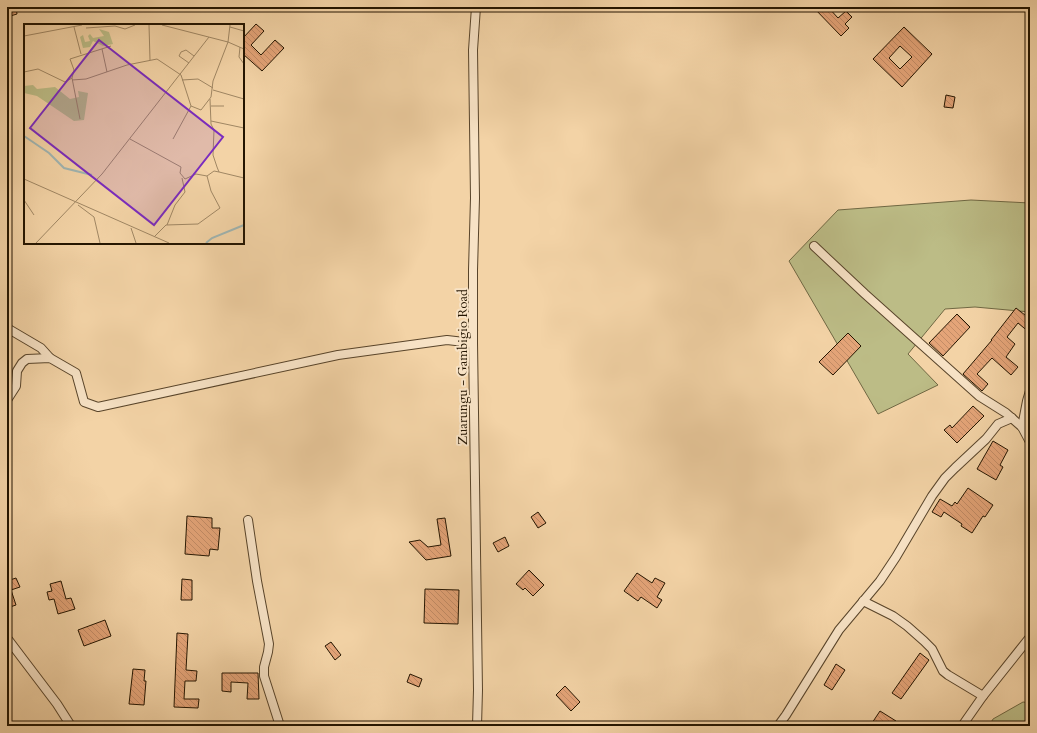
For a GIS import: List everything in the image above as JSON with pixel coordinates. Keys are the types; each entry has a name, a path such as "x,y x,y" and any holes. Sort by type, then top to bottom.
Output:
{"street":[{"name":"Zuarungu - Gambigio Road","path":"476,7 472,50 475,198 473,343 478,690 477,726"},
{"path":"814,246 979,396 1006,413 1022,427 1030,442"},
{"path":"7,328 41,348 50,358 76,373 84,402 98,407 338,355 447,340 473,343"},
{"path":"7,400 16,386 17,371 22,363 27,359 50,358"},
{"path":"1022,427 1026,401 1030,391"},
{"path":"778,726 839,630 880,581 932,496 945,478 986,439 998,424 1012,418"},
{"path":"248,520 257,581 269,644 264,667 264,676 280,726"},
{"path":"863,601 893,616 907,626 932,649 943,671 982,696"},
{"path":"7,638 57,704 70,726"},
{"path":"962,726 982,696 1029,639"}],"green space":[{"path":"971,200 1030,203 1030,312 975,307 945,309 908,354 938,385 878,414 789,261 838,210"},
{"path":"1023,702 1030,703 1030,726 989,726 993,719"}],"building":[{"path":"7,7 16,7 17,14 7,17"},
{"path":"813,7 828,7 838,18 846,11 852,17 845,24 849,28 841,36"},
{"path":"256,24 264,31 251,45 261,55 275,40 284,48 262,71 244,55 244,37"},
{"path":"904,27 932,54 902,87 873,59","holes":["900,46 912,57 900,69 889,58"]},
{"path":"946,95 955,97 953,108 944,107"},
{"path":"1016,308 1030,319 1030,333 1018,323 1007,337 1015,344 1006,357 1018,367 1011,375 992,358 977,374 988,384 982,391 963,374 992,340"},
{"path":"957,314 970,327 943,356 929,343"},
{"path":"848,333 861,346 833,375 819,362"},
{"path":"973,406 984,416 957,443 944,430 950,425 952,428"},
{"path":"993,441 1008,450 1000,465 1003,467 996,480 977,469"},
{"path":"968,488 993,505 985,517 983,516 972,533 944,512 941,517 932,512 940,499 952,506 955,502 957,504"},
{"path":"538,512 546,523 538,528 531,517"},
{"path":"187,516 212,518 212,528 220,528 218,550 210,549 209,556 185,554"},
{"path":"445,518 451,556 426,560 409,542 420,540 428,547 441,545 437,519"},
{"path":"505,537 509,546 498,552 493,543"},
{"path":"529,570 544,585 533,596 525,588 523,590 516,584"},
{"path":"637,573 652,583 655,578 665,583 657,597 662,600 657,608 641,597 638,601 624,591"},
{"path":"16,578 20,587 11,590 16,605 7,608 7,581"},
{"path":"182,579 192,580 192,600 181,600"},
{"path":"61,581 66,599 71,598 75,609 58,614 54,599 49,600 47,592 52,591 50,584"},
{"path":"425,589 459,590 458,624 424,623"},
{"path":"105,620 111,636 84,646 78,630"},
{"path":"177,633 188,634 186,670 197,671 196,681 185,681 184,699 199,699 198,708 174,707"},
{"path":"331,642 341,655 335,660 325,646"},
{"path":"920,653 929,660 901,699 892,693"},
{"path":"836,664 845,670 832,690 824,685"},
{"path":"133,669 145,670 144,681 146,681 144,705 129,704"},
{"path":"222,673 258,673 259,699 247,699 248,683 231,682 231,692 222,691"},
{"path":"410,674 422,679 419,687 407,682"},
{"path":"565,686 580,702 571,711 556,695"},
{"path":"880,711 896,721 892,726 870,726"}],"waterway":[{"path":"524,9 532,7"}]}
